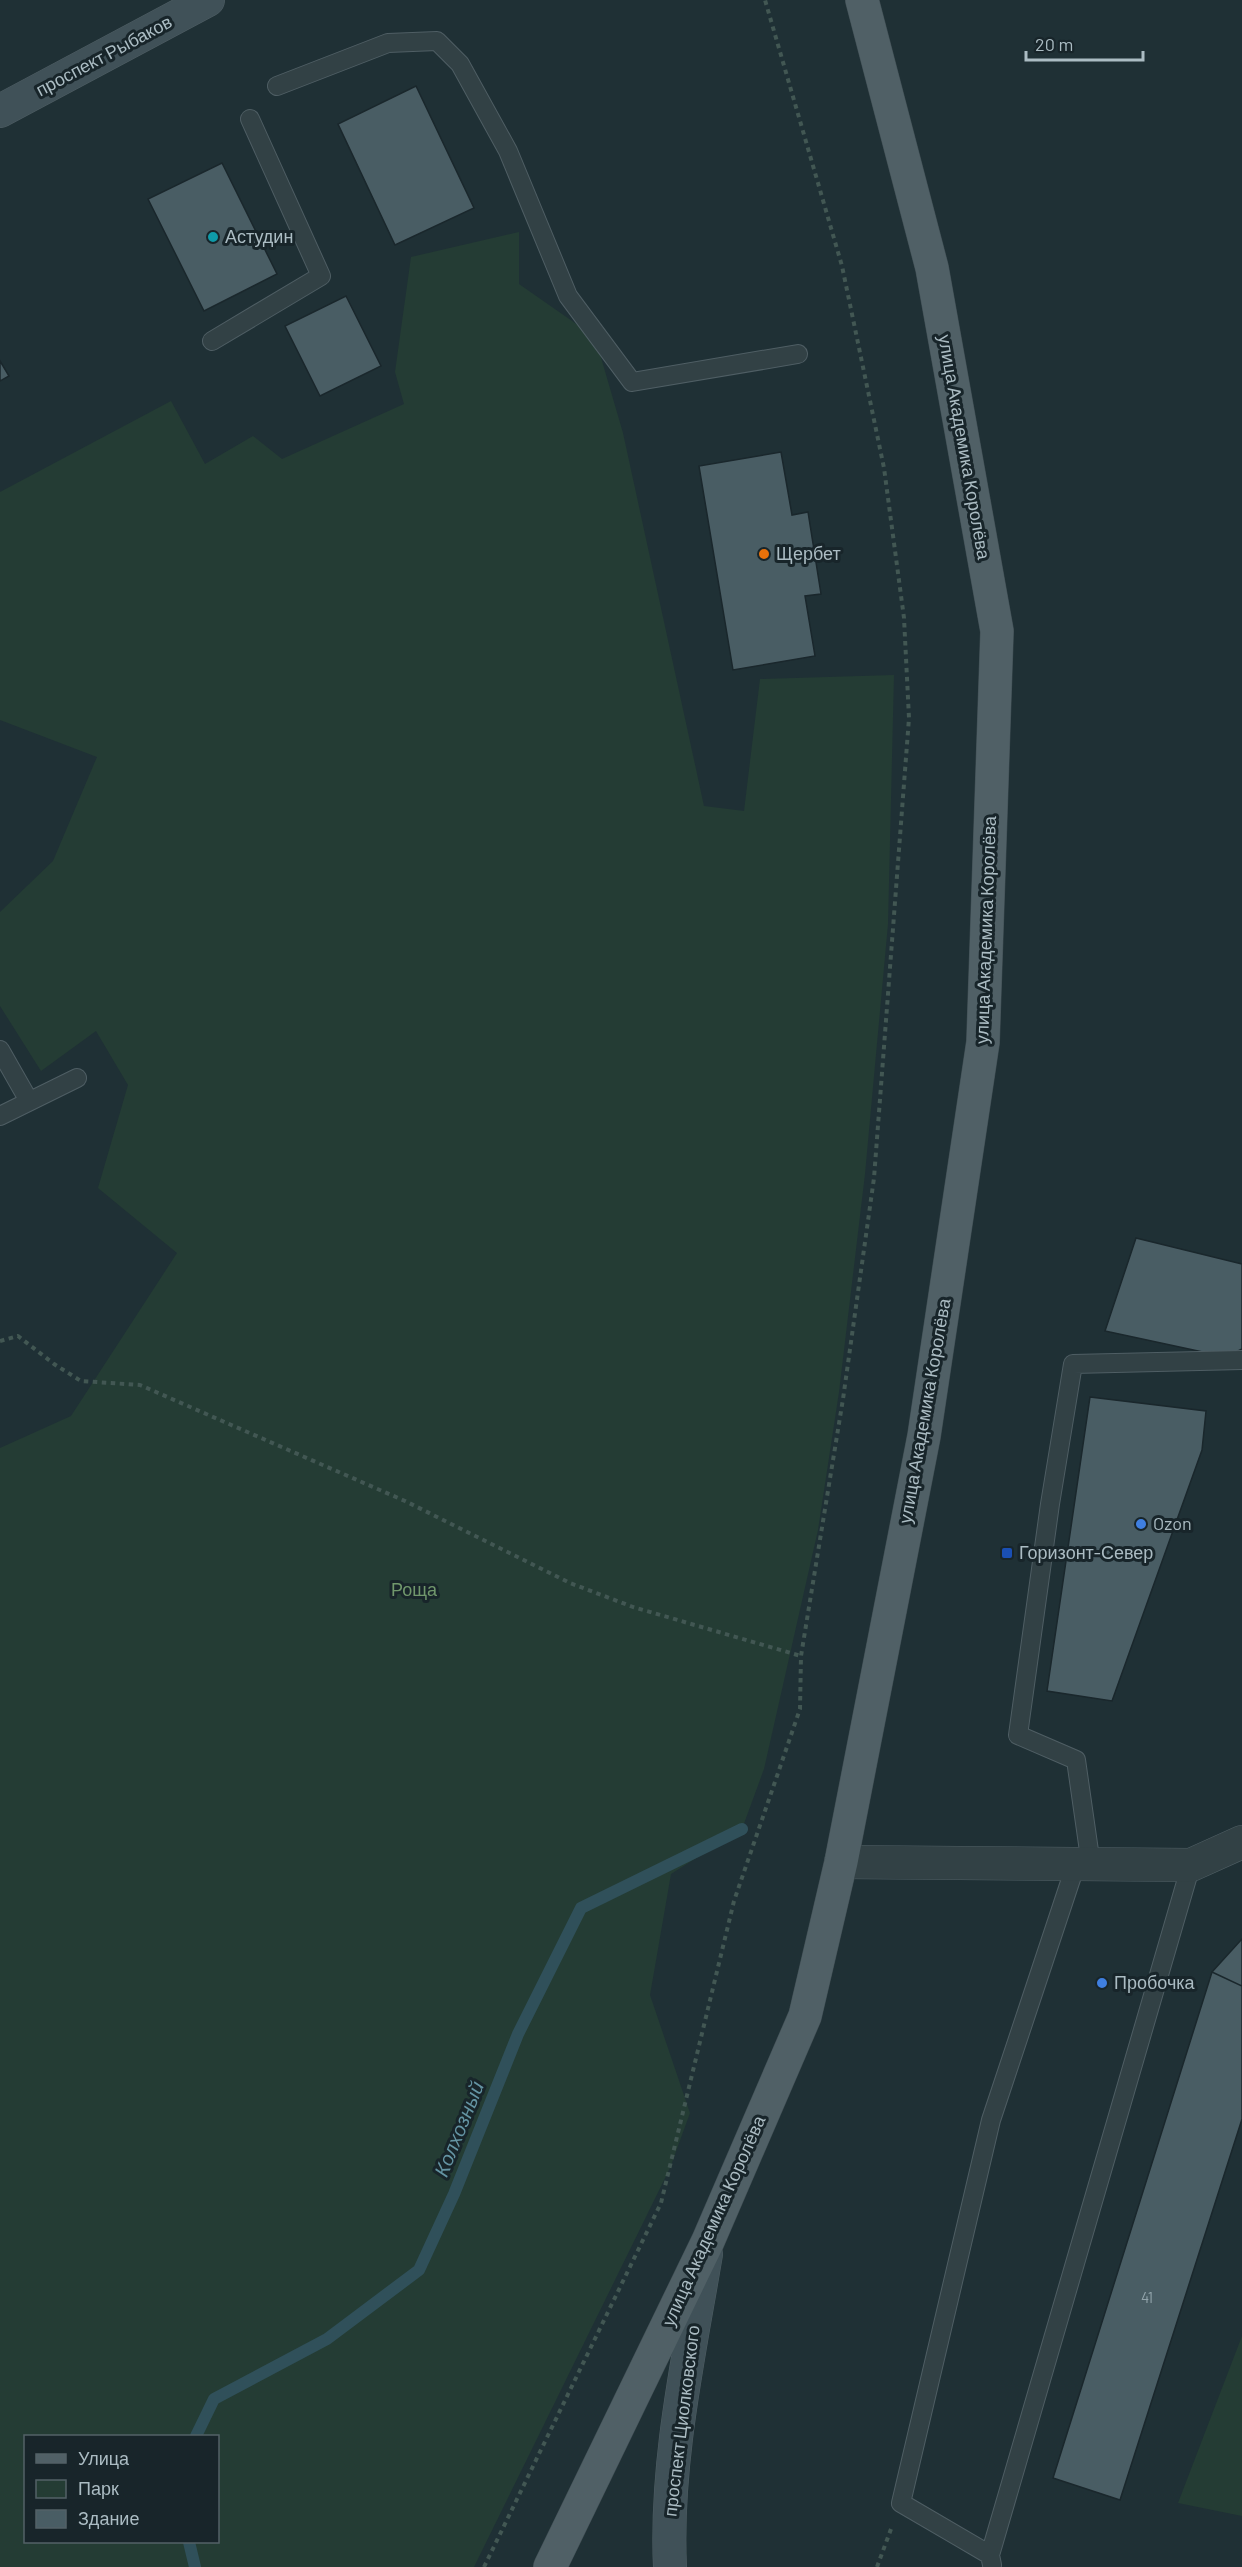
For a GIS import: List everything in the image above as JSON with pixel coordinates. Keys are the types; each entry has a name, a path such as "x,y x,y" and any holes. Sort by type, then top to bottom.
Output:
{"main road":[{"name":"проспект Рыбаков","path":"0,111 208,0"},
{"name":"улица Академика Королёва","path":"554,2565 708,2241 805,2016 841,1862 924,1436 983,1042 997,631 932,268 862,0"},
{"name":"проспект Циолковского","path":"670,2567 668,2525 681,2409 708,2241"}],"street":[{"path":"841,1862 1191,1866 1242,1842"}],"lane":[{"path":"277,86 388,43 437,41 460,64 508,151 568,296 632,382 798,354"},
{"path":"212,341 321,276 250,119"},
{"path":"0,1050 29,1101"},
{"path":"0,1116 77,1077"},
{"path":"1191,1866 991,2561 901,2503 991,2120 1084,1864 1076,1760 1018,1735 1050,1504 1073,1364 1242,1360"}],"path":[{"path":"484,2567 661,2203 734,1901 800,1709 801,1656 843,1399 874,1178 909,718 904,618 881,457 842,266 765,0"},
{"path":"0,1341 18,1336 54,1364 81,1380 140,1384 405,1501 570,1583 633,1607 801,1656"},
{"path":"877,2567 901,2503"}],"green space":[{"name":"Роща","path":"519,232 519,284 595,337 623,433 704,806 744,811 760,679 894,675 888,924 865,1174 839,1392 818,1530 764,1769 742,1829 671,1874 650,1995 690,2113 670,2168 474,2567 0,2567 0,1448 71,1416 177,1253 98,1188 128,1085 96,1031 41,1071 0,1006 0,912 53,861 97,757 0,720 0,492 171,401 205,464 253,436 282,459 404,404 395,372 411,257"},
{"path":"1242,2336 1242,2516 1178,2503"}],"building":[{"path":"416,86 474,208 395,245 338,124"},
{"name":"Астудин","path":"222,163 277,274 204,311 148,199"},
{"path":"346,296 381,366 320,396 285,326"},
{"path":"0,361 9,376 0,381"},
{"name":"Щербет","path":"781,452 792,515 808,512 821,594 805,596 815,656 733,670 699,466"},
{"path":"1136,1238 1242,1264 1242,1349 1226,1357 1105,1331"},
{"path":"1090,1397 1206,1411 1202,1450 1112,1701 1047,1691"},
{"path":"1242,1939 1242,1986 1212,1972"},
{"path":"1212,1972 1242,1986 1242,2119 1120,2500 1053,2478"}],"waterway":[{"name":"Колхозный","path":"196,2435 214,2399 327,2339 419,2270 454,2194 518,2034 581,1908 742,1829"},
{"name":"Колхозный","path":"189,2543 195,2567"}],"place":[{"name":"Астудин","path":"213,237"},
{"name":"Щербет","path":"764,554"},
{"name":"Ozon","path":"1141,1524"},
{"name":"Горизонт-Север","path":"1007,1553"},
{"name":"Пробочка","path":"1102,1983"}]}
